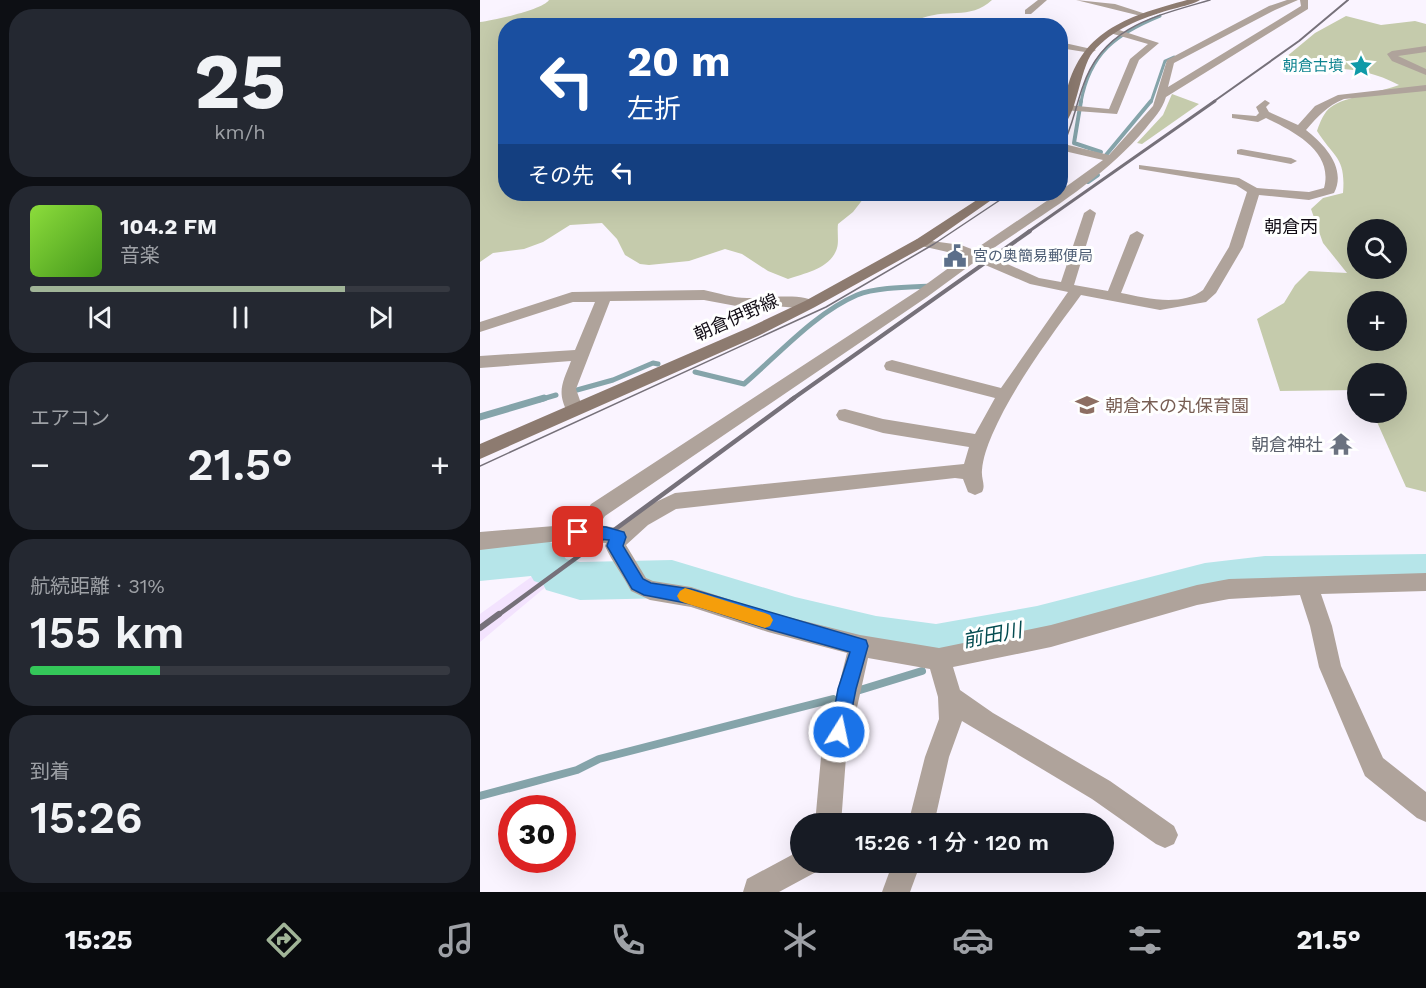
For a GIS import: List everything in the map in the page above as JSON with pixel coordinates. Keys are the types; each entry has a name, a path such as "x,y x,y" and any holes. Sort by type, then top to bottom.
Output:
{"main road":[{"path":"1068,101 1079,66 1091,50 1113,31 1144,15 1196,0"},
{"name":"朝倉伊野線","path":"480,452 742,337 810,304 922,242 984,201"}],"street":[{"path":"1028,12 1043,0"},
{"path":"1080,0 1115,6 1144,15"},
{"path":"1068,192 1112,159 1158,107 1170,62 1272,8 1294,0"},
{"path":"1162,95 1305,7 1304,0"},
{"path":"1068,116 1113,112 1135,59 1155,44 1113,31"},
{"path":"1068,46 1091,50"},
{"path":"1426,49 1392,54 1395,59 1426,72"},
{"path":"1300,130 1322,106 1359,87"},
{"path":"1341,98 1363,93 1426,88"},
{"path":"1236,116 1258,119 1265,109 1300,130 1324,152 1332,179 1330,190 1310,196 1254,190"},
{"path":"1068,148 1112,159"},
{"path":"1143,167 1290,161"},
{"path":"922,242 961,249 1035,281 1112,298 1160,305 1205,297 1236,247 1254,190 1241,163"},
{"path":"584,532 598,510 979,256 1056,201"},
{"path":"1090,213 1072,289 991,418 980,442 973,480 955,471 675,501 660,506 618,537 615,546 636,580 650,590 691,597 768,622 860,646 939,659 1051,636 1197,595 1229,589 1426,582"},
{"path":"1112,298 1137,235"},
{"path":"480,327 572,297 704,296 747,303 774,301 810,304"},
{"path":"574,409 568,389 604,297"},
{"path":"480,362 581,354"},
{"path":"892,366 1006,395"},
{"path":"845,415 883,426 980,442"},
{"path":"480,541 584,532 606,533 618,537"},
{"path":"1308,585 1321,626 1330,667 1374,767 1426,809"},
{"path":"828,813 827,797 847,689 860,646"},
{"path":"924,813 937,757 951,719 950,697 939,659"},
{"path":"950,697 984,722 1101,790 1165,835"},
{"path":"757,892 758,889 790,871"},
{"path":"896,892 903,873"}],"shaded area":[{"path":"538,572 548,585 480,642 480,614"}],"green space":[{"path":"549,0 992,0 975,10 923,18 502,18 545,4"},
{"path":"1346,16 1381,25 1415,21 1426,24 1426,492 1406,487 1377,423 1407,423 1407,363 1347,363 1347,390 1280,391 1257,319 1284,303 1295,285 1309,271 1347,273 1323,243 1311,209 1323,198 1343,193 1341,165 1317,131 1326,112 1337,103 1399,85 1353,70 1280,62 1315,33"},
{"path":"498,19 498,201 862,201 853,212 838,224 838,243 834,255 817,269 788,279 768,271 742,254 725,249 689,261 640,264 625,255 617,239 602,223 570,225 543,242 524,249 493,253 480,262 480,22"},
{"path":"1172,94 1199,104 1142,144 1137,143 1163,115"}],"waterway":[{"path":"1081,102 1091,70 1107,47 1130,30 1160,16"},
{"path":"1151,102 1165,61 1174,57"},
{"path":"1081,101 1074,143 1101,152"},
{"path":"1106,155 1151,101"},
{"path":"1088,182 1098,175"},
{"path":"695,372 744,384 812,323 857,295 874,290 931,286"},
{"path":"577,390 613,380 653,363 658,364"},
{"path":"539,400 556,395"},
{"path":"480,417 544,398"},
{"name":"前田川","path":"480,563 541,557 549,568"},
{"name":"前田川","path":"561,577 580,581 672,579 795,617 876,637 936,646 1037,627 1205,582 1265,575 1426,572"},
{"path":"860,690 922,671"},
{"path":"480,796 577,770 599,759 833,699"}],"tram line":[{"path":"1068,132 1083,86 1092,66 1104,50 1134,26 1151,18 1210,0"},
{"path":"480,466 826,307 934,244 998,201"}],"railway":[{"path":"1213,102 1299,41 1348,0"},
{"path":"1028,232 1215,101"},
{"path":"791,400 1030,231"},
{"path":"497,616 794,398"},
{"path":"480,628 499,614"}],"slow traffic":[{"path":"685,596 765,620"}],"place":[{"name":"朝倉古墳","path":"1361,66"},
{"name":"宮の奥簡易郵便局","path":"955,256"},
{"name":"朝倉木の丸保育園","path":"1087,405"},
{"name":"朝倉神社","path":"1341,444"}],"district":[{"name":"朝倉丙","path":"1291,226"}],"route":[{"path":"578,532 606,533 618,537 615,546 622,559 638,584 650,590 691,597 768,622 860,646 847,689 839,732"}]}
